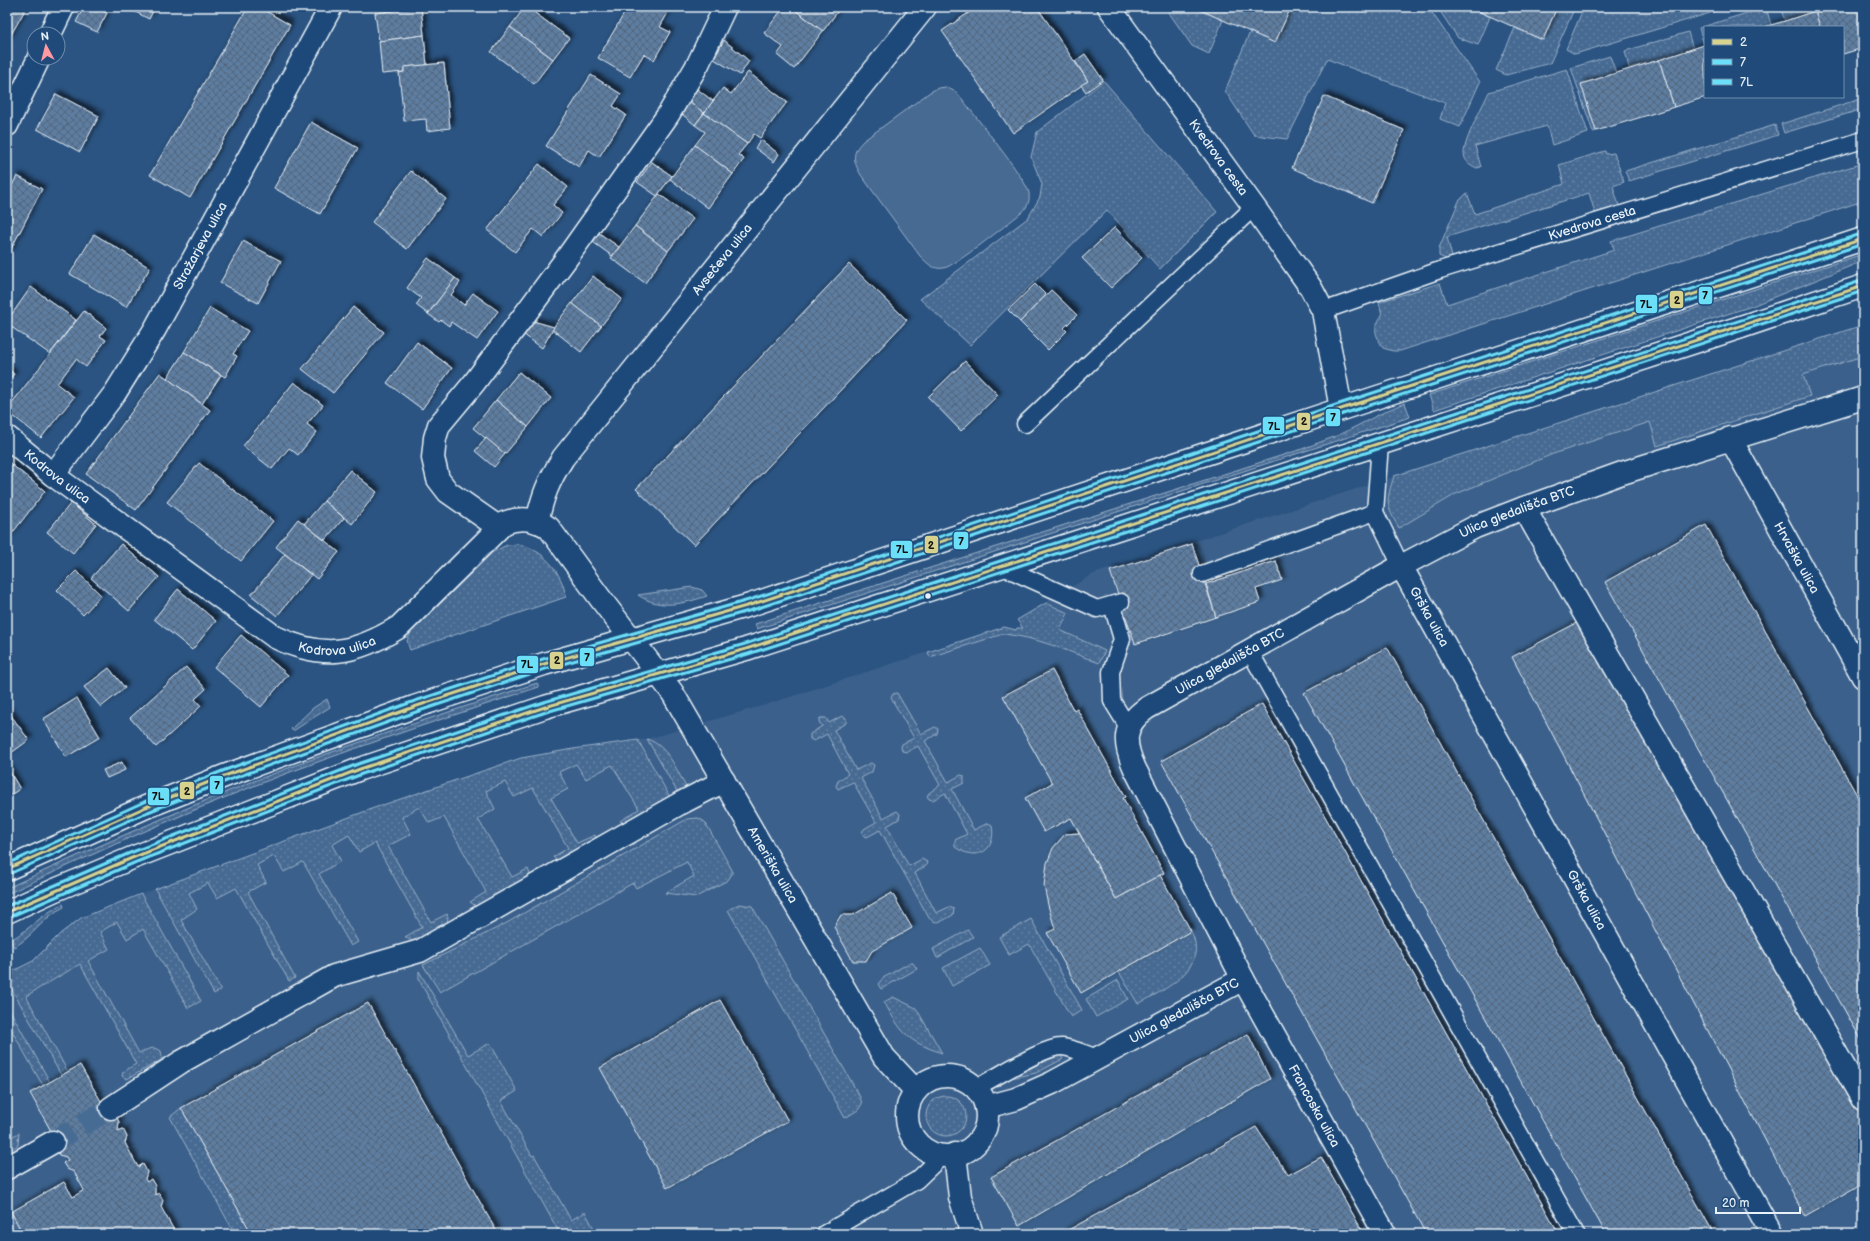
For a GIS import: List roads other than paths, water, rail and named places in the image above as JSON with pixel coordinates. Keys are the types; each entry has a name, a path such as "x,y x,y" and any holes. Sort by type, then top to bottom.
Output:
{"street":[{"path":"54,26 63,7"},
{"name":"Stražarjeva ulica","path":"54,475 115,393 155,329 331,7"},
{"path":"498,527 448,492 438,479 432,458 435,438 439,425 474,383 566,259 668,115 698,64 725,7"},
{"name":"Avsečeva ulica","path":"537,522 543,495 549,481 563,458 925,7"},
{"name":"Kvedrova cesta","path":"1109,7 1254,206 1311,288 1323,311 1341,409"},
{"path":"7,125 35,66"},
{"path":"7,869 146,807 310,744 544,664 750,606 1341,409 1863,239"},
{"path":"7,912 125,861 360,769 546,707 658,673 746,649 1741,327 1863,286"},
{"name":"Ulica gledališča BTC","path":"986,1107 1016,1099 1052,1083 1242,979 1132,762 1126,739 1128,727 1137,714 1249,650 1462,533 1524,508 1730,438 1863,398"},
{"name":"Kodrova ulica","path":"7,437 54,475 275,637 295,647 315,651 347,650 382,638 399,627 498,527 517,519 537,522 550,528 590,586 630,639"},
{"name":"Hrvaška ulica","path":"1730,438 1863,677"},
{"path":"1524,508 1863,1100"},
{"name":"Grška ulica","path":"1401,566 1772,1234"},
{"name":"Ameriška ulica","path":"630,639 672,692 884,1057 916,1090"},
{"path":"110,1108 181,1062 334,976 420,951 679,804 724,782"},
{"name":"Francoska ulica","path":"1242,979 1385,1234"},
{"path":"942,1076 964,1080 975,1088 983,1097 986,1107 987,1120 984,1132 970,1148 949,1155 930,1153 920,1147 913,1139 909,1131 907,1121 907,1111 916,1090 929,1080 942,1076"},
{"path":"7,1168 53,1142"},
{"path":"949,1155 972,1234"}],"lane":[{"name":"Kvedrova cesta","path":"1323,311 1440,270 1863,140"},
{"path":"1025,424 1254,206"},
{"path":"1380,444 1375,512 1401,566"},
{"path":"1202,574 1375,512"},
{"path":"1001,566 1097,609 1116,603 1122,639 1112,672 1112,701 1128,727"},
{"path":"1249,650 1576,1234"},
{"path":"975,1088 993,1080 1048,1049 1063,1047 1098,1058"},
{"path":"824,1234 917,1180 949,1155"}],"tunnel":[{"path":"53,1142 111,1108"}]}
